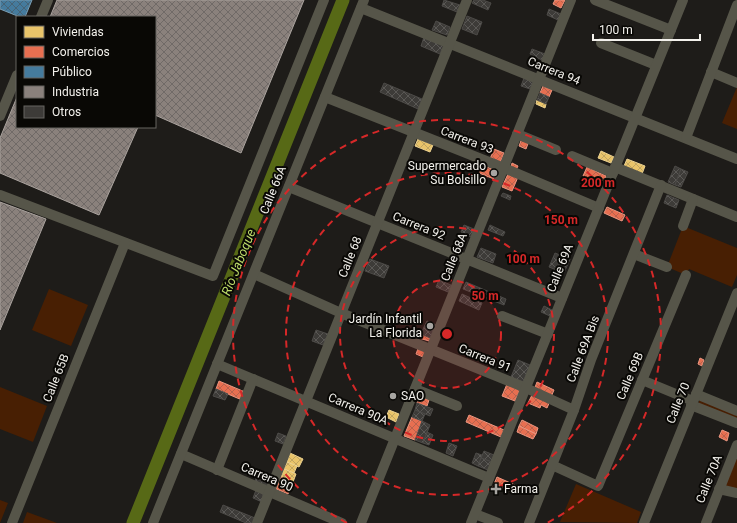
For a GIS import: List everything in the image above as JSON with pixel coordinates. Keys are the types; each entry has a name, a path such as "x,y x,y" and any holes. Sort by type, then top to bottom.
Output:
{"street":[{"path":"41,16 48,0"},
{"name":"Calle 66A","path":"125,243 213,276 324,0"},
{"name":"Calle 68","path":"257,523 467,0"},
{"name":"Calle 68A","path":"362,523 571,0"},
{"path":"595,0 670,30"},
{"name":"Calle 69A","path":"473,518 683,0"},
{"name":"Calle 66A","path":"153,523 362,4"},
{"name":"Carrera 94","path":"362,4 450,43 737,159"},
{"path":"686,138 737,5"},
{"path":"601,43 656,65"},
{"path":"711,72 737,83"},
{"path":"0,116 16,77"},
{"name":"Carrera 93","path":"325,97 504,168 599,208"},
{"path":"517,134 556,150"},
{"path":"572,156 661,185 737,217"},
{"name":"Calle 69A Bis","path":"529,523 574,410 591,360 661,185"},
{"name":"Carrera 92","path":"289,186 562,298"},
{"path":"0,195 125,243"},
{"path":"683,226 693,199"},
{"name":"Calle 65B","path":"12,523 125,243"},
{"path":"634,254 667,267"},
{"name":"Carrera 91","path":"254,274 341,313 526,388 574,410"},
{"name":"Calle 69B","path":"552,465 598,486 686,275"},
{"name":"Calle 70","path":"644,523 737,293"},
{"path":"502,316 548,334"},
{"name":"Carrera 90A","path":"217,364 490,478"},
{"path":"217,470 253,379"},
{"path":"642,380 693,400 737,423"},
{"path":"415,389 457,406"},
{"path":"693,400 737,411"},
{"name":"Calle 70A","path":"706,523 737,445"},
{"name":"Carrera 90","path":"181,454 342,523"},
{"path":"719,489 737,493"},
{"path":"473,518 498,523"}],"shaded area":[{"path":"737,87 737,129 722,123"},
{"path":"683,226 737,248 737,275 732,287 689,269 686,275 667,267"},
{"path":"49,289 88,305 71,346 32,330"},
{"path":"0,387 47,406 33,442 0,429"},
{"path":"700,398 737,413 737,419 698,405"},
{"path":"737,453 737,490 723,487"},
{"path":"576,484 641,512 637,523 560,522"},
{"path":"0,500 8,503 0,523"},
{"path":"27,512 57,523 23,523"}],"building: Viviendas":[{"path":"537,100 546,104 545,108 536,104"},
{"path":"418,139 433,145 430,152 415,146"},
{"path":"601,151 614,157 611,163 598,158"},
{"path":"627,159 645,166 642,174 624,166"},
{"path":"389,410 399,414 396,422 386,417"},
{"path":"290,453 303,459 299,467 287,462"},
{"path":"287,462 297,466 294,473 284,469"},
{"path":"284,469 296,474 293,482 281,477"}],"building: Comercios":[{"path":"555,0 565,0 561,8 553,4"},
{"path":"543,86 552,90 549,97 540,93"},
{"path":"522,138 529,141 526,149 519,146"},
{"path":"494,149 504,153 500,163 490,159"},
{"path":"512,163 518,166 516,170 511,167"},
{"path":"483,165 496,171 494,179 479,173"},
{"path":"587,167 606,176 603,185 583,176"},
{"path":"508,174 518,177 512,191 502,187"},
{"path":"607,207 625,215 622,221 604,213"},
{"path":"421,334 430,338 429,341 419,338"},
{"path":"419,346 426,349 423,357 416,354"},
{"path":"700,358 704,360 702,366 698,364"},
{"path":"219,381 245,392 242,400 216,389"},
{"path":"537,382 554,390 551,397 534,390"},
{"path":"507,384 520,390 515,401 502,396"},
{"path":"533,393 550,401 547,408 541,405 540,408 528,403"},
{"path":"420,396 429,400 427,406 417,403"},
{"path":"469,415 504,430 501,437 466,422"},
{"path":"412,417 422,421 415,440 404,436"},
{"path":"522,420 538,428 536,434 519,426"},
{"path":"519,426 536,434 533,439 517,432"},
{"path":"722,430 729,433 727,441 719,437"},
{"path":"281,477 293,482 288,494 276,489"},
{"path":"497,477 515,485 512,492 494,484"},
{"name":"Farma","path":"493,486 500,489 499,491 492,488"}],"building: Público":[{"path":"0,0 32,0 25,16 18,16 0,9"}],"building: Industria":[{"path":"57,0 304,0 241,153 156,115 156,16 50,16"},
{"path":"16,99 16,128 138,128 99,215 0,173 0,138"},
{"path":"0,202 46,219 0,330"}],"building: Otros":[{"path":"444,0 460,5 457,12 442,6"},
{"path":"474,0 483,0 491,3 488,10 472,3"},
{"path":"549,9 561,14 558,20 547,15"},
{"path":"467,16 482,22 477,35 462,29"},
{"path":"436,21 450,27 447,35 432,30"},
{"path":"424,37 444,45 440,54 421,46"},
{"path":"532,49 545,54 542,60 530,54"},
{"path":"524,78 533,82 530,89 521,86"},
{"path":"384,83 422,99 418,109 380,92"},
{"path":"540,93 549,97 546,104 537,100"},
{"path":"675,166 681,169 675,185 668,182"},
{"path":"681,169 688,172 681,187 675,185"},
{"path":"503,193 511,196 510,200 501,196"},
{"path":"667,195 679,200 676,208 664,203"},
{"path":"464,225 474,229 471,237 461,232"},
{"path":"490,225 505,232 503,236 488,230"},
{"path":"481,248 496,254 493,263 477,257"},
{"path":"555,253 570,259 564,273 549,267"},
{"path":"370,259 389,266 384,278 365,271"},
{"path":"439,280 451,285 448,292 436,287"},
{"path":"466,282 506,299 504,305 463,289"},
{"path":"462,294 482,303 479,310 459,301"},
{"path":"544,306 552,310 550,316 541,312"},
{"name":"Jardín Infantil La Florida","path":"427,321 436,325 433,331 424,327"},
{"path":"424,327 433,331 430,338 421,334"},
{"path":"316,330 328,334 323,345 312,341"},
{"path":"518,360 530,365 523,382 511,377"},
{"path":"216,389 228,394 225,400 213,396"},
{"path":"417,403 433,409 430,416 415,410"},
{"path":"415,410 425,414 422,421 412,417"},
{"path":"422,421 430,425 423,443 415,440"},
{"path":"427,432 433,435 429,445 423,443"},
{"path":"278,433 286,436 283,444 275,441"},
{"path":"449,443 457,446 453,456 446,453"},
{"path":"484,451 494,455 492,462 481,458"},
{"path":"476,453 482,455 478,466 472,463"},
{"path":"481,458 492,462 488,470 478,466"},
{"path":"259,471 271,476 267,485 255,481"},
{"path":"256,490 263,493 262,502 253,498"},
{"path":"223,505 255,518 253,523 246,523 220,512"}],"waterway":[{"name":"Río Jaboque","path":"133,523 343,0"}],"place":[{"name":"Supermercado Su Bolsillo","path":"494,173"},
{"name":"Jardín Infantil La Florida","path":"430,326"},
{"name":"SAO","path":"393,396"},
{"name":"Farma","path":"496,489"}]}
